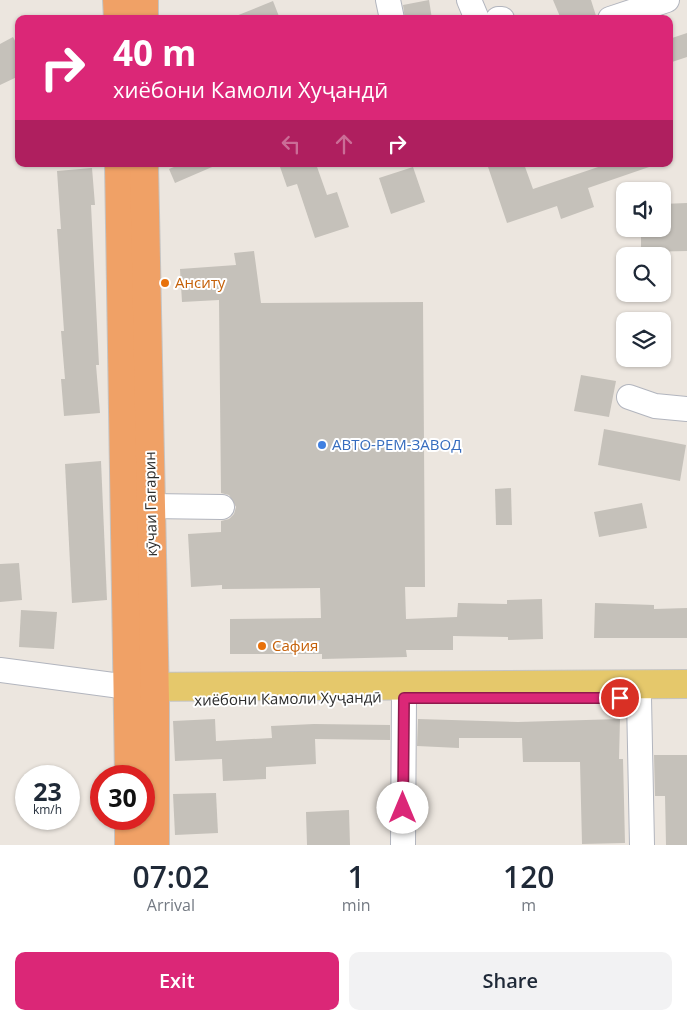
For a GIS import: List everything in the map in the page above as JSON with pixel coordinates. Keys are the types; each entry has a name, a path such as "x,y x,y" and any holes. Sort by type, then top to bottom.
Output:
{"highway":[{"path":"118,0 118,15"},
{"path":"144,0 144,15"},
{"name":"кӯчаи Гагарин","path":"119,167 142,694 156,845"},
{"name":"кӯчаи Гагарин","path":"131,765 142,694 151,506 144,167"},
{"path":"129,830 129,845"}],"main road":[{"name":"хиёбони Камоли Хуҷандӣ","path":"142,694 687,684"},
{"name":"хиёбони Камоли Хуҷандӣ","path":"142,694 404,698 687,697"}],"street":[{"path":"388,0 391,15"},
{"path":"469,0 475,15"},
{"path":"622,15 667,0"},
{"path":"629,397 655,406 687,409"},
{"path":"151,506 222,507"},
{"path":"0,670 142,694"},
{"path":"403,845 404,698"},
{"path":"639,698 642,845"}],"building":[{"path":"429,0 431,15 404,15 403,5"},
{"path":"553,0 591,0 596,15 559,15"},
{"path":"273,1 278,15 238,15"},
{"path":"687,33 687,57 673,62 673,38"},
{"path":"13,37 15,41 15,78 0,85 0,44"},
{"path":"174,167 212,167 175,183 169,169"},
{"path":"280,167 317,167 327,195 337,192 349,227 315,238 297,184 287,187"},
{"path":"413,167 425,202 391,214 379,178"},
{"path":"488,167 525,167 533,189 598,167 649,167 588,188 594,207 561,219 557,206 507,223"},
{"path":"92,168 95,205 91,205 99,365 96,365 100,413 64,416 61,379 65,379 61,331 64,331 57,229 61,229 57,171"},
{"path":"687,203 687,251 671,251 671,247 641,247 641,237 671,237 671,204"},
{"name":"АВТО-РЕМ-ЗАВОД","path":"254,251 261,303 423,302 425,587 405,587 406,619 457,617 458,603 507,604 507,600 542,599 543,639 508,640 508,637 453,636 453,650 406,650 407,657 322,659 322,654 230,654 230,619 321,618 320,588 222,589 222,585 191,587 188,534 221,532 221,521 229,519 234,514 236,507 229,495 221,493 219,300 182,302 180,269 236,265 234,253"},
{"path":"581,375 616,381 609,417 574,411"},
{"path":"604,429 686,445 680,481 598,465"},
{"path":"101,461 107,600 72,603 65,464"},
{"path":"511,488 512,525 496,525 495,489"},
{"path":"642,503 647,528 599,537 594,512"},
{"path":"19,563 22,600 0,602 0,564"},
{"path":"595,603 654,605 654,609 687,608 687,638 594,638"},
{"path":"21,610 57,612 54,649 19,647"},
{"path":"215,719 216,741 272,738 271,726 314,724 390,725 390,740 315,739 316,764 266,767 266,779 223,781 222,759 175,761 173,721"},
{"path":"418,719 518,722 620,719 619,759 623,759 625,843 582,844 580,762 523,762 522,738 459,738 459,748 417,746"},
{"path":"654,755 687,755 687,845 666,845 665,796 655,796"},
{"path":"216,793 218,833 175,835 173,794"},
{"path":"349,810 350,845 307,845 306,812"}],"place":[{"name":"Анситу","path":"165,283"},
{"name":"АВТО-РЕМ-ЗАВОД","path":"322,445"},
{"name":"Сафия","path":"262,646"}],"route":[{"path":"403,808 404,698 620,698"}]}
